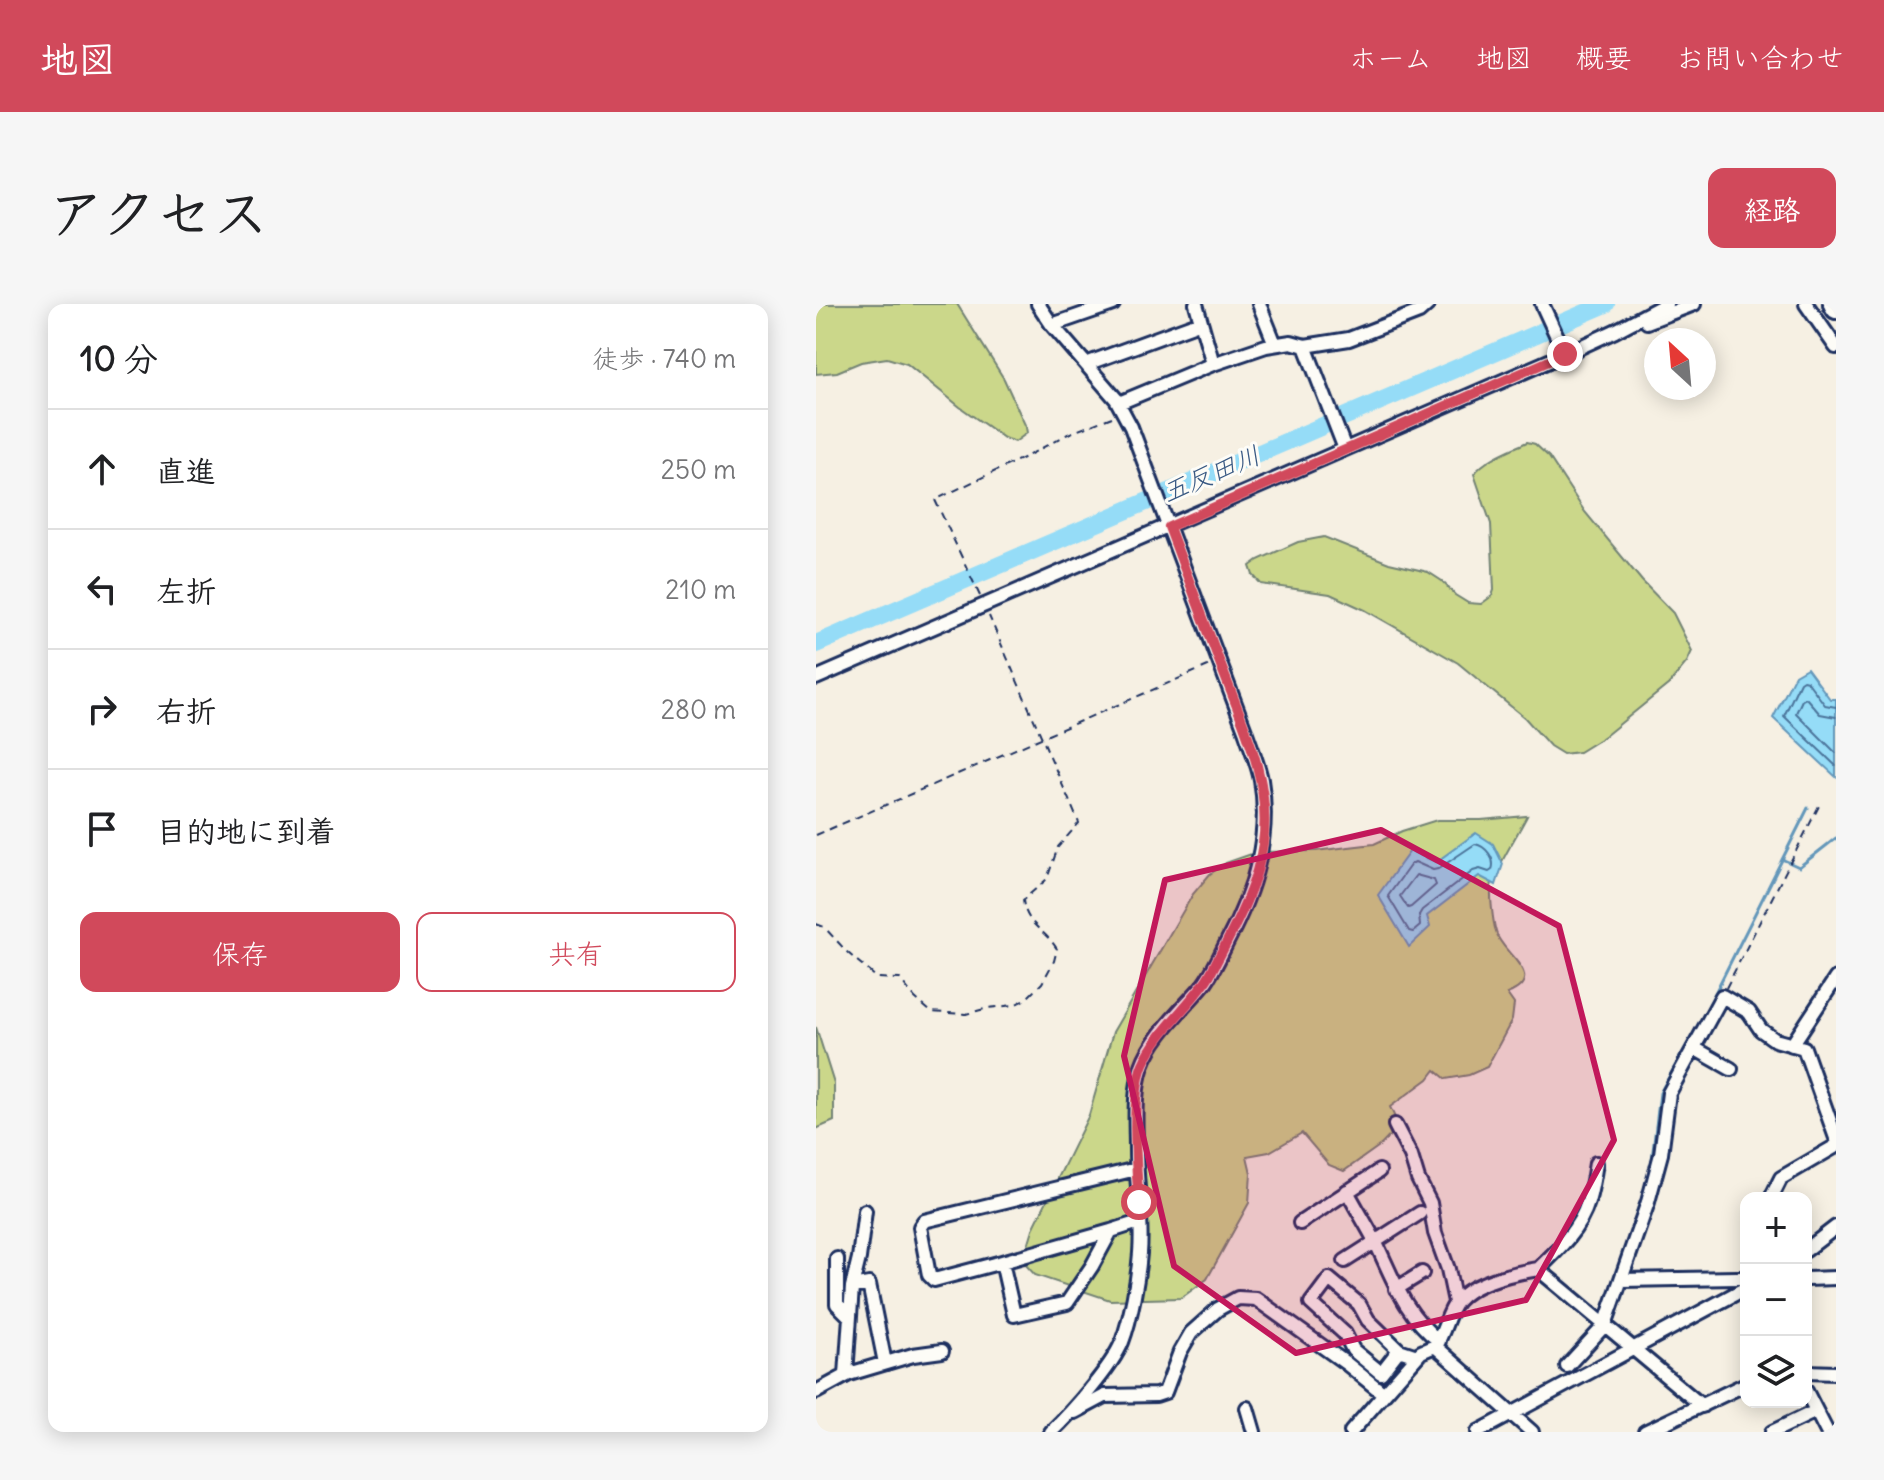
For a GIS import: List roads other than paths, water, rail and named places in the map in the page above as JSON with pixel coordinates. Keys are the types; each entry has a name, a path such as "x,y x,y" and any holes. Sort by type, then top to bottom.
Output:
{"highway":[{"path":"1833,304 1836,309"}],"street":[{"path":"1038,304 1121,408 1169,527 1261,777 1265,814 1258,869 1235,927 1206,981 1162,1033 1143,1065 1136,1094 1140,1252 1129,1318 1121,1345 1069,1416 1051,1432"},
{"path":"1052,325 1113,304"},
{"path":"1196,304 1213,364"},
{"path":"1259,304 1275,344"},
{"path":"1121,408 1213,364 1275,344 1291,342 1305,346 1349,339 1419,312 1428,304"},
{"path":"1542,304 1565,354"},
{"path":"816,678 1565,354 1666,304"},
{"path":"1565,354 1694,304"},
{"path":"1806,304 1836,347"},
{"path":"1086,364 1201,322"},
{"path":"1305,346 1345,449"},
{"path":"1792,1045 1836,978"},
{"path":"1567,1366 1601,1321 1621,1280 1661,1154 1669,1093 1722,996 1749,1012 1761,1030 1775,1040 1804,1048 1836,1138"},
{"path":"1694,1048 1731,1069"},
{"path":"1395,1125 1430,1203 1435,1233 1448,1269 1455,1302"},
{"path":"1774,1192 1781,1178 1836,1146"},
{"path":"1351,1432 1417,1356 1437,1343 1455,1302 1469,1290 1503,1277 1538,1269 1562,1246 1588,1204 1596,1163"},
{"path":"1136,1169 924,1221 920,1227 929,1275 934,1280 1139,1222"},
{"path":"1300,1223 1379,1171"},
{"path":"1347,1191 1408,1308 1437,1343 1515,1423 1532,1432"},
{"path":"846,1375 852,1287 865,1211"},
{"path":"1345,1261 1420,1213"},
{"path":"1812,1245 1836,1227"},
{"path":"1002,1262 1014,1315 1067,1303 1111,1231"},
{"path":"837,1259 837,1304 850,1317"},
{"path":"1538,1269 1702,1406"},
{"path":"1396,1289 1422,1273"},
{"path":"1621,1280 1740,1278"},
{"path":"1812,1279 1836,1278"},
{"path":"1399,1350 1381,1373 1353,1350 1345,1334 1311,1303 1329,1279 1359,1304 1368,1320 1399,1350 1417,1356"},
{"path":"852,1287 869,1284 885,1363"},
{"path":"1478,1432 1515,1423 1740,1289"},
{"path":"1069,1416 1105,1396 1141,1397 1165,1392 1180,1352 1191,1333 1218,1309 1238,1298 1256,1299 1384,1394"},
{"path":"1345,1334 1364,1313"},
{"path":"816,1392 846,1375 913,1355 942,1351"},
{"path":"1812,1372 1836,1373"},
{"path":"1645,1432 1740,1387"},
{"path":"1812,1403 1827,1432"},
{"path":"1247,1408 1254,1432"},
{"path":"1772,1432 1816,1411"}],"water":[{"path":"1807,668 1830,699 1836,699 1836,777 1773,718 1795,675"},
{"path":"1476,833 1493,844 1503,864 1496,885 1479,876 1427,916 1430,927 1409,947 1378,895 1410,851 1436,862"}],"waterway":[{"name":"五反田川","path":"816,644 1606,304"},
{"path":"1651,1168 1660,1093 1705,1013 1808,808"},
{"path":"1784,860 1799,867 1836,838"},
{"path":"1626,1247 1636,1217"}]}
